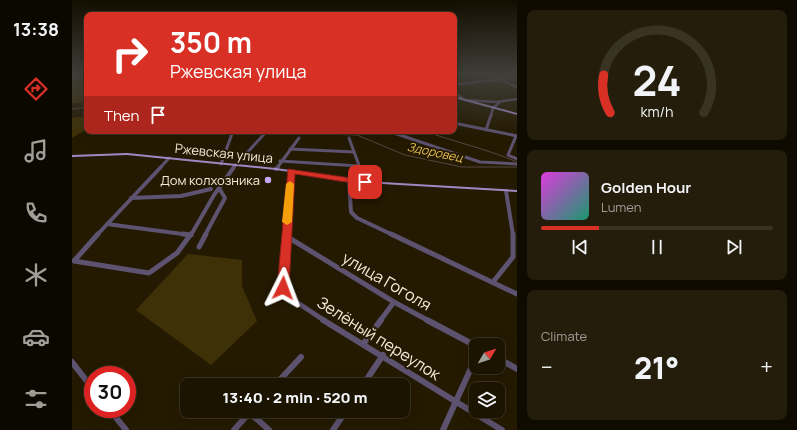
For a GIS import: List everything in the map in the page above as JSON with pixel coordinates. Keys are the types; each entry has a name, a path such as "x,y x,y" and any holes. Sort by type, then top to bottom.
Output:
{"main road":[{"path":"457,98 494,106 517,114"},
{"name":"Ржевская улица","path":"72,156 120,154 276,169 365,182 517,191"}],"street":[{"path":"457,94 466,100"},
{"path":"486,130 494,106 517,98"},
{"path":"475,102 502,102"},
{"path":"491,102 494,106"},
{"path":"457,124 516,136 508,154 517,159"},
{"path":"221,164 232,134"},
{"path":"169,158 106,224 74,261 149,273 180,250 191,235 219,188 235,166 264,134"},
{"path":"397,134 480,162 517,164"},
{"path":"276,169 299,138"},
{"path":"349,138 365,182"},
{"path":"290,149 354,152"},
{"path":"280,162 359,166"},
{"name":"Зелёный переулок","path":"291,171 283,288 286,294 301,306 364,343 502,430"},
{"path":"349,180 352,212 355,216 517,294"},
{"path":"199,247 225,198 219,188"},
{"path":"131,198 178,198 211,189"},
{"path":"493,282 513,258 515,249 512,216 506,191"},
{"path":"106,224 191,235"},
{"name":"улица Гоголя","path":"286,236 394,302 469,342"},
{"path":"364,343 394,302"},
{"path":"368,378 383,355"},
{"path":"282,378 301,357"},
{"path":"72,362 84,377"},
{"path":"505,362 517,368"},
{"path":"443,430 469,373"},
{"path":"116,418 126,430"},
{"path":"234,430 245,418"},
{"path":"256,418 269,430"},
{"path":"333,430 341,418"}],"shaded area":[{"path":"72,94 84,94 84,103 72,103"},
{"path":"84,116 84,131 72,138 72,118"},
{"path":"188,254 242,260 242,286 257,321 211,365 136,310"}],"waterway":[{"name":"Здоровец","path":"72,109 84,107"},
{"name":"Здоровец","path":"320,134 357,135 405,155 462,167 517,167"},
{"path":"434,134 494,153 517,162"}],"slow traffic":[{"path":"287,222 290,184"}],"place":[{"name":"Дом колхозника","path":"268,180"}],"route":[{"path":"283,288 291,171 365,182"}]}
